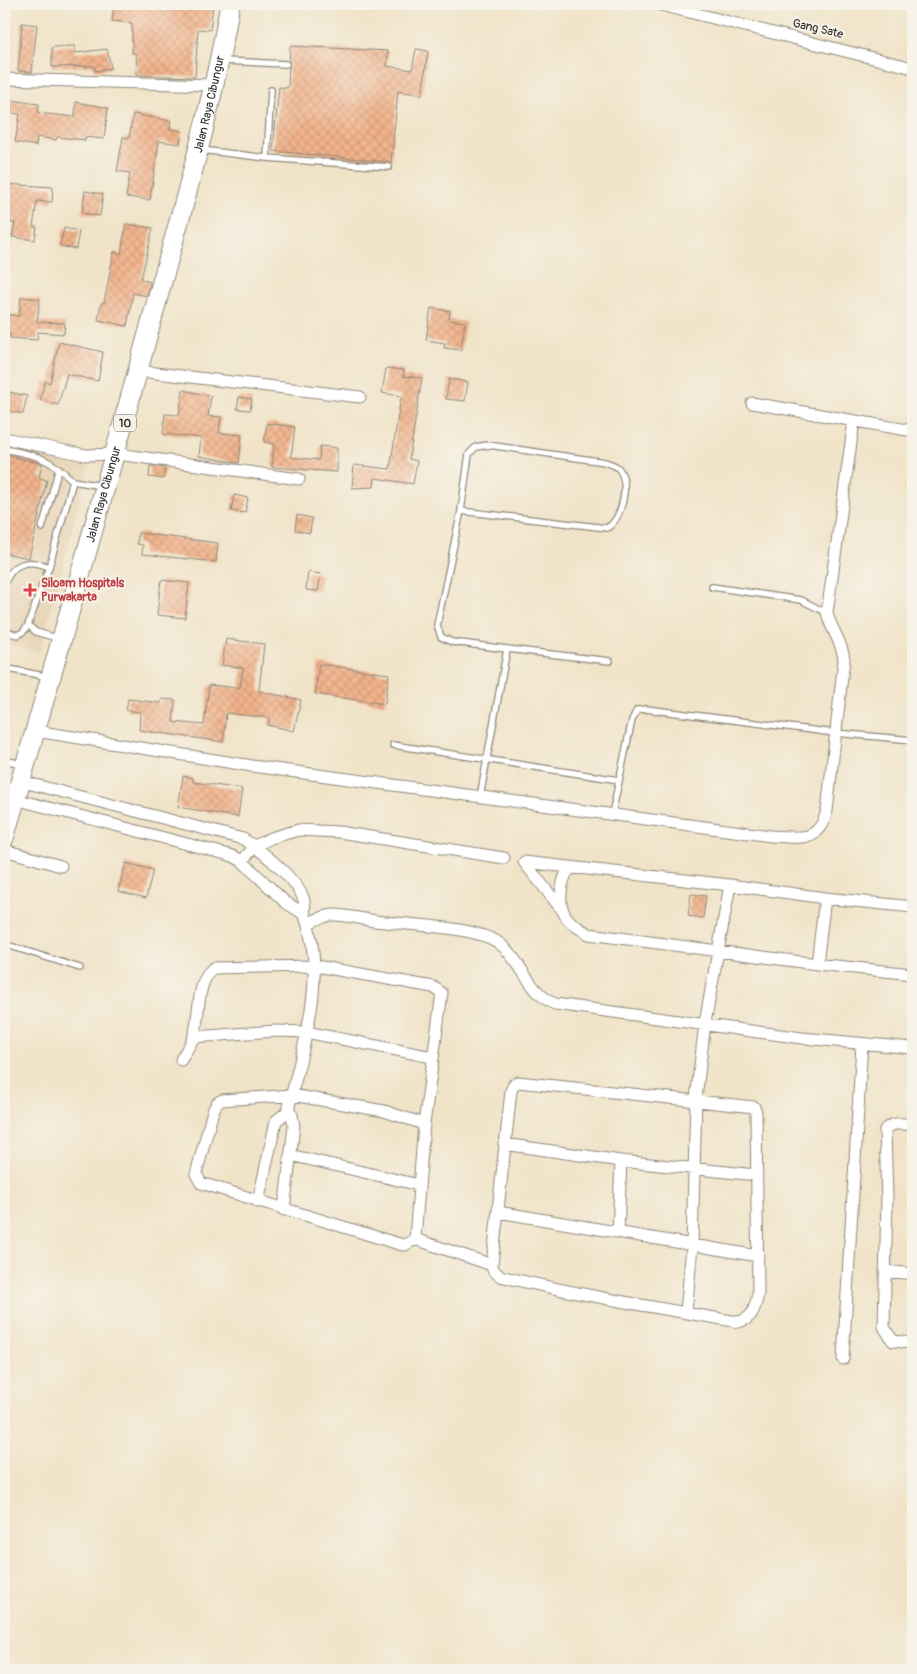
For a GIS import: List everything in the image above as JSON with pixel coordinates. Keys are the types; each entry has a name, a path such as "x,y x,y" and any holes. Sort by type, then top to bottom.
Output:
{"highway":[{"name":"Jalan Raya Cibungur","path":"4,838 116,454 199,150 230,4"}],"street":[{"name":"Gang Sate","path":"657,4 699,9 913,68"},
{"path":"4,79 213,85"},
{"path":"139,371 360,398"},
{"path":"752,403 913,431"},
{"path":"36,731 252,766 771,836 804,838 817,833 823,825 827,811 844,659 843,644 834,633 826,613 854,420"},
{"path":"4,438 86,455 116,454 299,479"},
{"path":"22,773 159,817 243,839 255,846 294,883 304,901 306,918 311,930 316,966 306,1032 288,1111 276,1121 258,1202"},
{"path":"15,800 233,856 242,861 285,902 306,918 334,915 451,929 488,936 511,954 546,1000 574,1007 862,1044 910,1047"},
{"path":"153,835 159,817"},
{"path":"242,861 255,846 284,833 298,830 339,832 504,858"},
{"path":"4,850 61,866"},
{"path":"913,907 524,862 572,922 590,934 816,964 913,974"},
{"path":"563,911 563,880 565,872 571,867"},
{"path":"686,1313 696,1169 696,1099 705,1023 730,886"},
{"path":"816,964 825,898"},
{"path":"181,1060 194,1037 204,982 208,973 213,968 316,966 439,989 442,994 441,1005 432,1057 424,1124 415,1239"},
{"path":"194,1037 266,1031 306,1032 432,1057"},
{"path":"843,1359 862,1044"},
{"path":"518,1082 696,1099 754,1107 756,1112 758,1256 758,1294 755,1309 745,1320 738,1322 634,1306 500,1276 493,1270 492,1265 504,1144 511,1091 514,1084 518,1082"},
{"path":"424,1124 384,1111 292,1095 222,1100 217,1103 213,1111 196,1174 197,1180 258,1202 399,1244 405,1245 415,1239 492,1265"},
{"path":"284,1210 294,1126 292,1115 288,1111"},
{"path":"913,1125 894,1124 889,1125 885,1130 884,1327 893,1341 913,1343"},
{"path":"504,1144 621,1161 756,1175"},
{"path":"290,1155 419,1185"},
{"path":"618,1232 621,1161"},
{"path":"498,1212 758,1256"},
{"path":"885,1271 913,1274"}],"lane":[{"path":"218,61 286,64"},
{"path":"267,158 271,90"},
{"path":"199,150 267,158 389,167"},
{"path":"461,511 607,528 618,515 623,493 623,477 618,467 605,462 488,445 476,447 469,454 461,511 437,625 441,637 452,642 610,661"},
{"path":"4,449 39,456 59,468 73,481 106,487"},
{"path":"42,528 59,468"},
{"path":"4,631 9,634 18,635 24,632 28,625 49,567 73,481"},
{"path":"4,585 10,571 23,562 36,562 49,567"},
{"path":"712,587 801,600 826,613"},
{"path":"28,625 36,632 62,639"},
{"path":"480,797 507,649"},
{"path":"4,668 51,678"},
{"path":"612,814 632,720 637,710 646,708 835,733 913,740"},
{"path":"394,745 619,780"},
{"path":"4,760 22,773"},
{"path":"4,944 80,968"}],"shaded area":[{"name":"Siloam Hospitals Purwakarta","path":"4,444 90,463 40,652 4,643"}],"building":[{"path":"114,4 213,4 210,30 198,29 195,77 137,75 136,53 132,53 132,23 112,21"},
{"path":"22,23 37,25 32,72 18,71"},
{"path":"75,46 75,53 107,49 111,68 95,71 94,66 52,67 52,47"},
{"path":"290,46 388,51 387,66 412,70 416,49 428,51 422,95 398,91 391,162 273,151 279,87 288,88"},
{"path":"4,99 39,104 38,113 75,117 76,102 108,108 104,139 85,137 85,140 57,137 56,140 37,137 36,146 15,142 20,114 4,113"},
{"path":"133,114 171,121 170,129 182,131 180,144 159,141 150,200 126,197 130,173 117,171 123,137 129,138"},
{"path":"4,184 53,187 52,202 37,201 33,227 37,227 35,240 12,237 15,223 4,222"},
{"path":"85,191 103,194 100,216 82,213"},
{"path":"126,224 153,228 141,279 150,282 147,296 133,293 127,326 98,320 101,303 104,303 114,252 121,254"},
{"path":"64,228 79,231 76,249 60,246"},
{"path":"21,297 40,299 37,322 65,323 64,334 38,332 37,340 10,338 10,334 4,334 4,314 19,316"},
{"path":"431,308 450,311 449,320 465,322 461,350 444,348 445,343 426,340"},
{"path":"59,342 103,352 98,381 67,374 58,405 40,400 45,381 50,383"},
{"path":"386,368 404,370 403,376 422,378 409,459 417,461 413,484 375,478 374,487 352,488 354,465 390,469 401,396 382,393"},
{"path":"449,379 468,382 465,401 446,399"},
{"path":"183,390 211,396 208,416 221,417 219,433 242,435 239,463 199,456 201,438 163,434 165,414 179,415"},
{"path":"4,391 27,396 23,414 4,410"},
{"path":"239,397 252,399 250,410 237,409"},
{"path":"267,423 295,427 291,457 319,460 320,446 337,448 337,472 272,467 274,444 264,442"},
{"path":"4,454 42,464 39,478 47,480 29,558 4,553"},
{"path":"150,466 165,468 163,479 149,477"},
{"path":"234,495 248,498 245,513 231,511"},
{"path":"297,515 312,518 310,533 295,530"},
{"path":"138,533 218,543 216,562 142,554 143,545 137,544"},
{"path":"308,572 321,574 318,591 306,590"},
{"path":"161,580 189,583 185,618 157,615"},
{"path":"226,639 264,644 259,691 301,700 294,731 268,725 270,718 226,713 223,742 139,730 140,712 126,710 128,699 161,703 162,699 175,700 173,722 204,725 209,685 240,688 243,668 222,665"},
{"path":"319,664 389,674 385,704 315,694"},
{"path":"183,776 193,778 193,782 242,789 238,817 178,807"},
{"path":"126,863 153,870 146,898 118,891"},
{"path":"691,894 706,896 703,918 688,916"}],"place":[{"name":"Siloam Hospitals Purwakarta","path":"30,590"}]}
